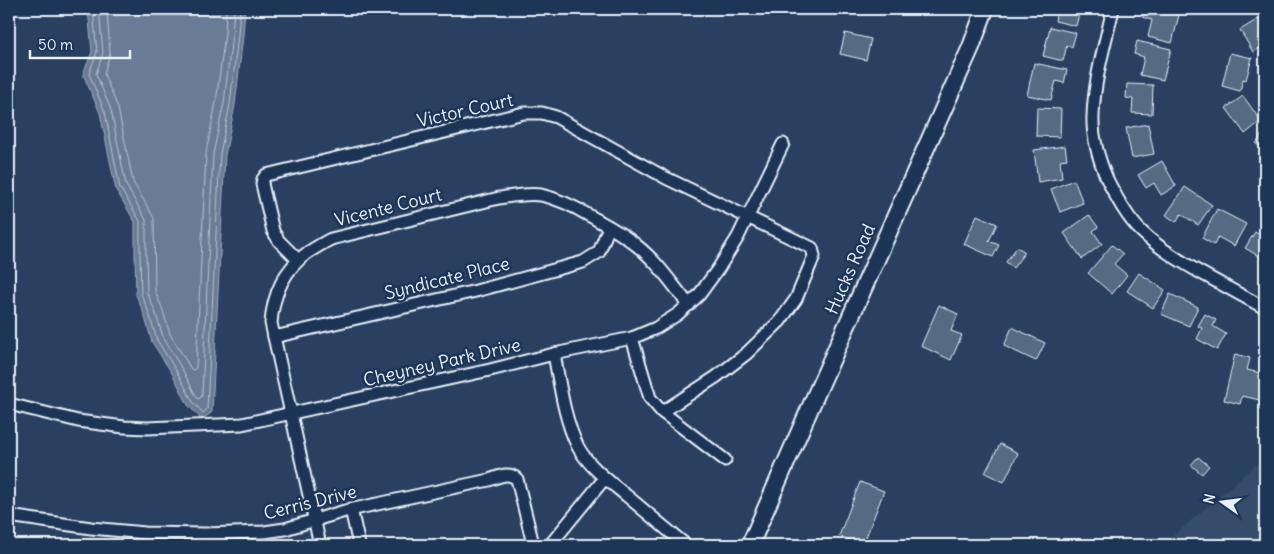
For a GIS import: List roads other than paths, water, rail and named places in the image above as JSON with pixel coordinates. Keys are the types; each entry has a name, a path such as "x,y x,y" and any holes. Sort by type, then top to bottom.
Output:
{"main road":[{"name":"Hucks Road","path":"750,545 972,47 985,9"}],"street":[{"path":"1113,9 1095,88 1092,118 1100,164 1113,192 1141,231 1155,244 1169,254 1261,306"},
{"name":"Victor Court","path":"298,260 279,241 273,230 262,184 263,178 266,176 524,114 542,113 556,117 666,178 812,248 814,256 796,298 780,321 746,354 716,377 662,412"},
{"name":"Cheyney Park Drive","path":"9,404 78,421 124,427 147,428 242,424 632,338 662,324 699,295 738,237 783,144"},
{"name":"Vicente Court","path":"320,545 271,323 274,300 284,278 298,260 308,253 331,239 499,198 539,195 574,207 635,244 658,267 688,305"},
{"name":"Syndicate Place","path":"274,337 476,291 582,262 599,252 609,227"},
{"path":"632,338 650,398 662,412 725,460"},
{"path":"554,354 566,411 579,447 587,460 605,478 686,545"},
{"name":"Cerris Drive","path":"9,516 90,528 145,533 205,534 264,532 286,529 351,509 510,475 517,479 534,545"},
{"path":"550,545 605,478"},
{"path":"351,509 359,545"},
{"path":"163,533 163,545"}],"water":[{"path":"88,9 245,9 235,105 225,155 212,412 202,420 188,405 173,375 152,342 136,295 135,222 116,190 100,113 83,74 92,52"}]}
